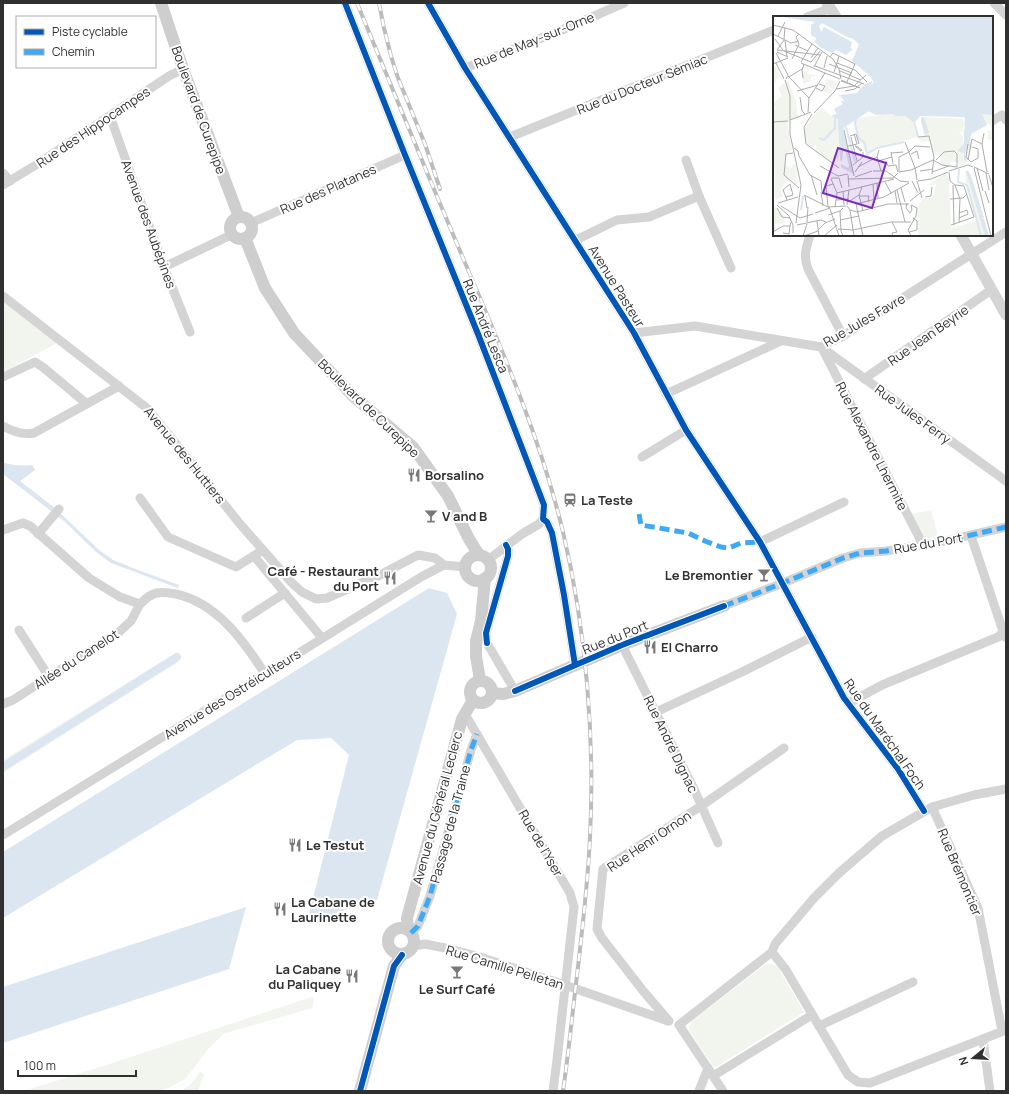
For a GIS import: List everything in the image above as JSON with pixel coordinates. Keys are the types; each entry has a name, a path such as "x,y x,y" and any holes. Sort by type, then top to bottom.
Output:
{"main road":[{"name":"Boulevard de Curepipe","path":"161,3 183,69 239,217"},
{"path":"235,218 246,218 251,223 252,230 245,238 238,238 232,234 230,228 235,218"},
{"name":"Boulevard de Curepipe","path":"245,238 265,288 294,333 353,396 413,447 448,496 469,539 475,560 466,574 472,579"},
{"path":"472,579 479,581 485,578 490,572 490,568 475,560"},
{"path":"480,680 476,656 476,641 482,621 485,578"},
{"path":"472,579 483,602"},
{"name":"Rue du Port","path":"492,693 503,694 514,691 622,645 724,606"},
{"path":"483,680 491,686 492,693 491,697 486,702 479,703 470,697 469,690 473,683 483,680"},
{"name":"Avenue du Général Leclerc","path":"409,935 407,918 456,737 462,719 473,700"},
{"path":"391,932 409,935 408,952 396,952 389,947 388,939 391,932"},
{"path":"360,1091 394,966 396,952"}],"street":[{"name":"Rue André Lesca","path":"345,3 404,155 478,334 544,504 543,519 547,522 552,533 575,665"},
{"name":"Avenue Pasteur","path":"428,3 465,68 634,333 686,430 760,542 783,583"},
{"name":"Rue de May-sur-Orne","path":"465,68 562,30 624,3"},
{"path":"994,3 1006,15"},
{"path":"811,16 831,9"},
{"name":"Rue du Docteur Sémiac","path":"510,137 773,30"},
{"name":"Rue des Hippocampes","path":"6,183 169,76 183,69"},
{"path":"993,120 1002,115 1006,120"},
{"name":"Avenue des Aubépines","path":"110,116 164,267 190,332"},
{"name":"Rue des Platanes","path":"251,223 404,155"},
{"path":"686,160 699,196 731,268"},
{"path":"3,173 6,183"},
{"path":"576,240 617,220 649,217 699,196"},
{"name":"Rue Jules Favre","path":"634,333 695,326 821,347 843,336 1006,232"},
{"path":"164,267 232,234"},
{"path":"810,236 804,253 805,262 843,336"},
{"path":"962,236 1006,315"},
{"name":"Rue Jean Beyrie","path":"864,379 991,290"},
{"name":"Avenue des Huttiers","path":"3,296 148,409 240,524 302,592 316,599 327,598 380,575 418,555 435,558 444,565"},
{"path":"666,394 781,341"},
{"name":"Rue Jules Ferry","path":"821,347 1006,481"},
{"name":"Rue Alexandre Lhermite","path":"821,347 923,545"},
{"path":"3,376 35,362 87,404"},
{"path":"3,426 19,434 34,433 119,386"},
{"path":"642,457 686,430"},
{"path":"140,498 168,537 236,567 263,550"},
{"path":"760,542 844,502"},
{"path":"38,534 59,509"},
{"path":"444,565 475,560 506,545 539,524 543,519"},
{"path":"3,530 22,523 30,526 88,578 120,597 140,604 149,595 163,592 181,596 204,605 233,631 265,674"},
{"name":"Rue du Port","path":"724,606 843,558 860,553 886,551 923,545 971,536 1006,526"},
{"path":"849,703 882,685 1005,634 971,536"},
{"path":"506,545 508,549 508,556 486,633 487,642 514,691"},
{"path":"254,556 322,638"},
{"name":"Avenue des Ostréiculteurs","path":"3,835 421,577 444,565"},
{"name":"Rue du Maréchal Foch","path":"783,583 844,698 928,809"},
{"path":"246,618 285,593"},
{"name":"Allée du Canelot","path":"3,704 13,700 118,633 131,621 140,604"},
{"path":"19,630 48,677"},
{"path":"656,712 742,672 812,637"},
{"name":"Rue André Dignac","path":"622,645 694,789 718,843"},
{"name":"Rue de l'Yser","path":"465,714 567,887 573,900 574,907 557,1060 552,1091"},
{"name":"Passage de la Traine","path":"409,935 418,926 430,896 471,750 477,734"},
{"path":"701,806 784,748"},
{"path":"723,1091 679,1025 772,952 775,944 805,909 839,873 875,841 928,809 974,795 1006,789"},
{"name":"Rue Henri Ornon","path":"669,1021 644,992 602,938 597,929 604,869 701,806"},
{"name":"Rue Brémontier","path":"928,809 978,908 1004,1031"},
{"name":"Rue Camille Pelletan","path":"409,935 426,944 472,955 565,985 679,1025"},
{"path":"772,952 786,970 848,1075 858,1082 864,1084 870,1083 1004,1031"},
{"path":"819,1026 913,982"},
{"path":"713,1076 812,1015"},
{"path":"983,1039 990,1091"},
{"path":"699,1091 708,1068"}],"shaded area":[{"path":"3,302 57,343 3,372"},
{"path":"3,462 25,466 32,465 35,470 20,481 56,509 99,550 113,560 179,585 178,588 111,563 95,551 64,521 3,474"},
{"path":"931,510 938,537 923,539 912,514"},
{"path":"429,588 447,593 457,614 377,900 307,922 349,755 331,738 297,740 3,918 3,852"},
{"path":"174,654 178,662 3,773 3,760"},
{"path":"246,907 229,969 3,1043 3,987"},
{"path":"767,963 777,966 804,1012 714,1068 689,1030 691,1022"},
{"path":"312,997 314,1000 312,1008 223,1034 209,1048 185,1079 166,1089 158,1091 24,1091 125,1059"},
{"path":"200,1072 204,1075 198,1091 181,1091 190,1085"}],"waterway":[{"path":"3,767 177,657"}],"railway":[{"path":"357,3 494,330 520,397 544,464 563,532 571,569 578,607 587,683 590,722 591,799 585,902 563,1091"},
{"path":"379,3 391,56 398,78 425,144 440,189"}],"marked path":[{"path":"639,514 641,525 688,533 721,547 729,548 741,543 760,542"},
{"path":"724,606 843,558 860,553 886,551 945,541 1006,527"},
{"path":"411,933 418,926 430,896 471,750 477,734"}],"cycle path":[{"path":"345,3 478,334 544,505 543,519 547,522 552,533 575,665"},
{"path":"428,3 465,68 634,333 686,430 760,542 844,698 898,769 924,811"},
{"path":"487,643 486,633 508,556 508,549 506,545"},
{"path":"515,691 622,645 724,606"},
{"path":"360,1091 394,966 402,955"}],"place":[{"name":"Borsalino","path":"414,475"},
{"name":"La Teste","path":"570,500"},
{"name":"V and B","path":"431,516"},
{"name":"Le Bremontier","path":"764,575"},
{"name":"Café - Restaurant du Port","path":"390,578"},
{"name":"El Charro","path":"650,647"},
{"name":"Le Testut","path":"295,845"},
{"name":"La Cabane de Laurinette","path":"280,909"},
{"name":"Le Surf Café","path":"457,972"},
{"name":"La Cabane du Paliquey","path":"352,976"}]}
